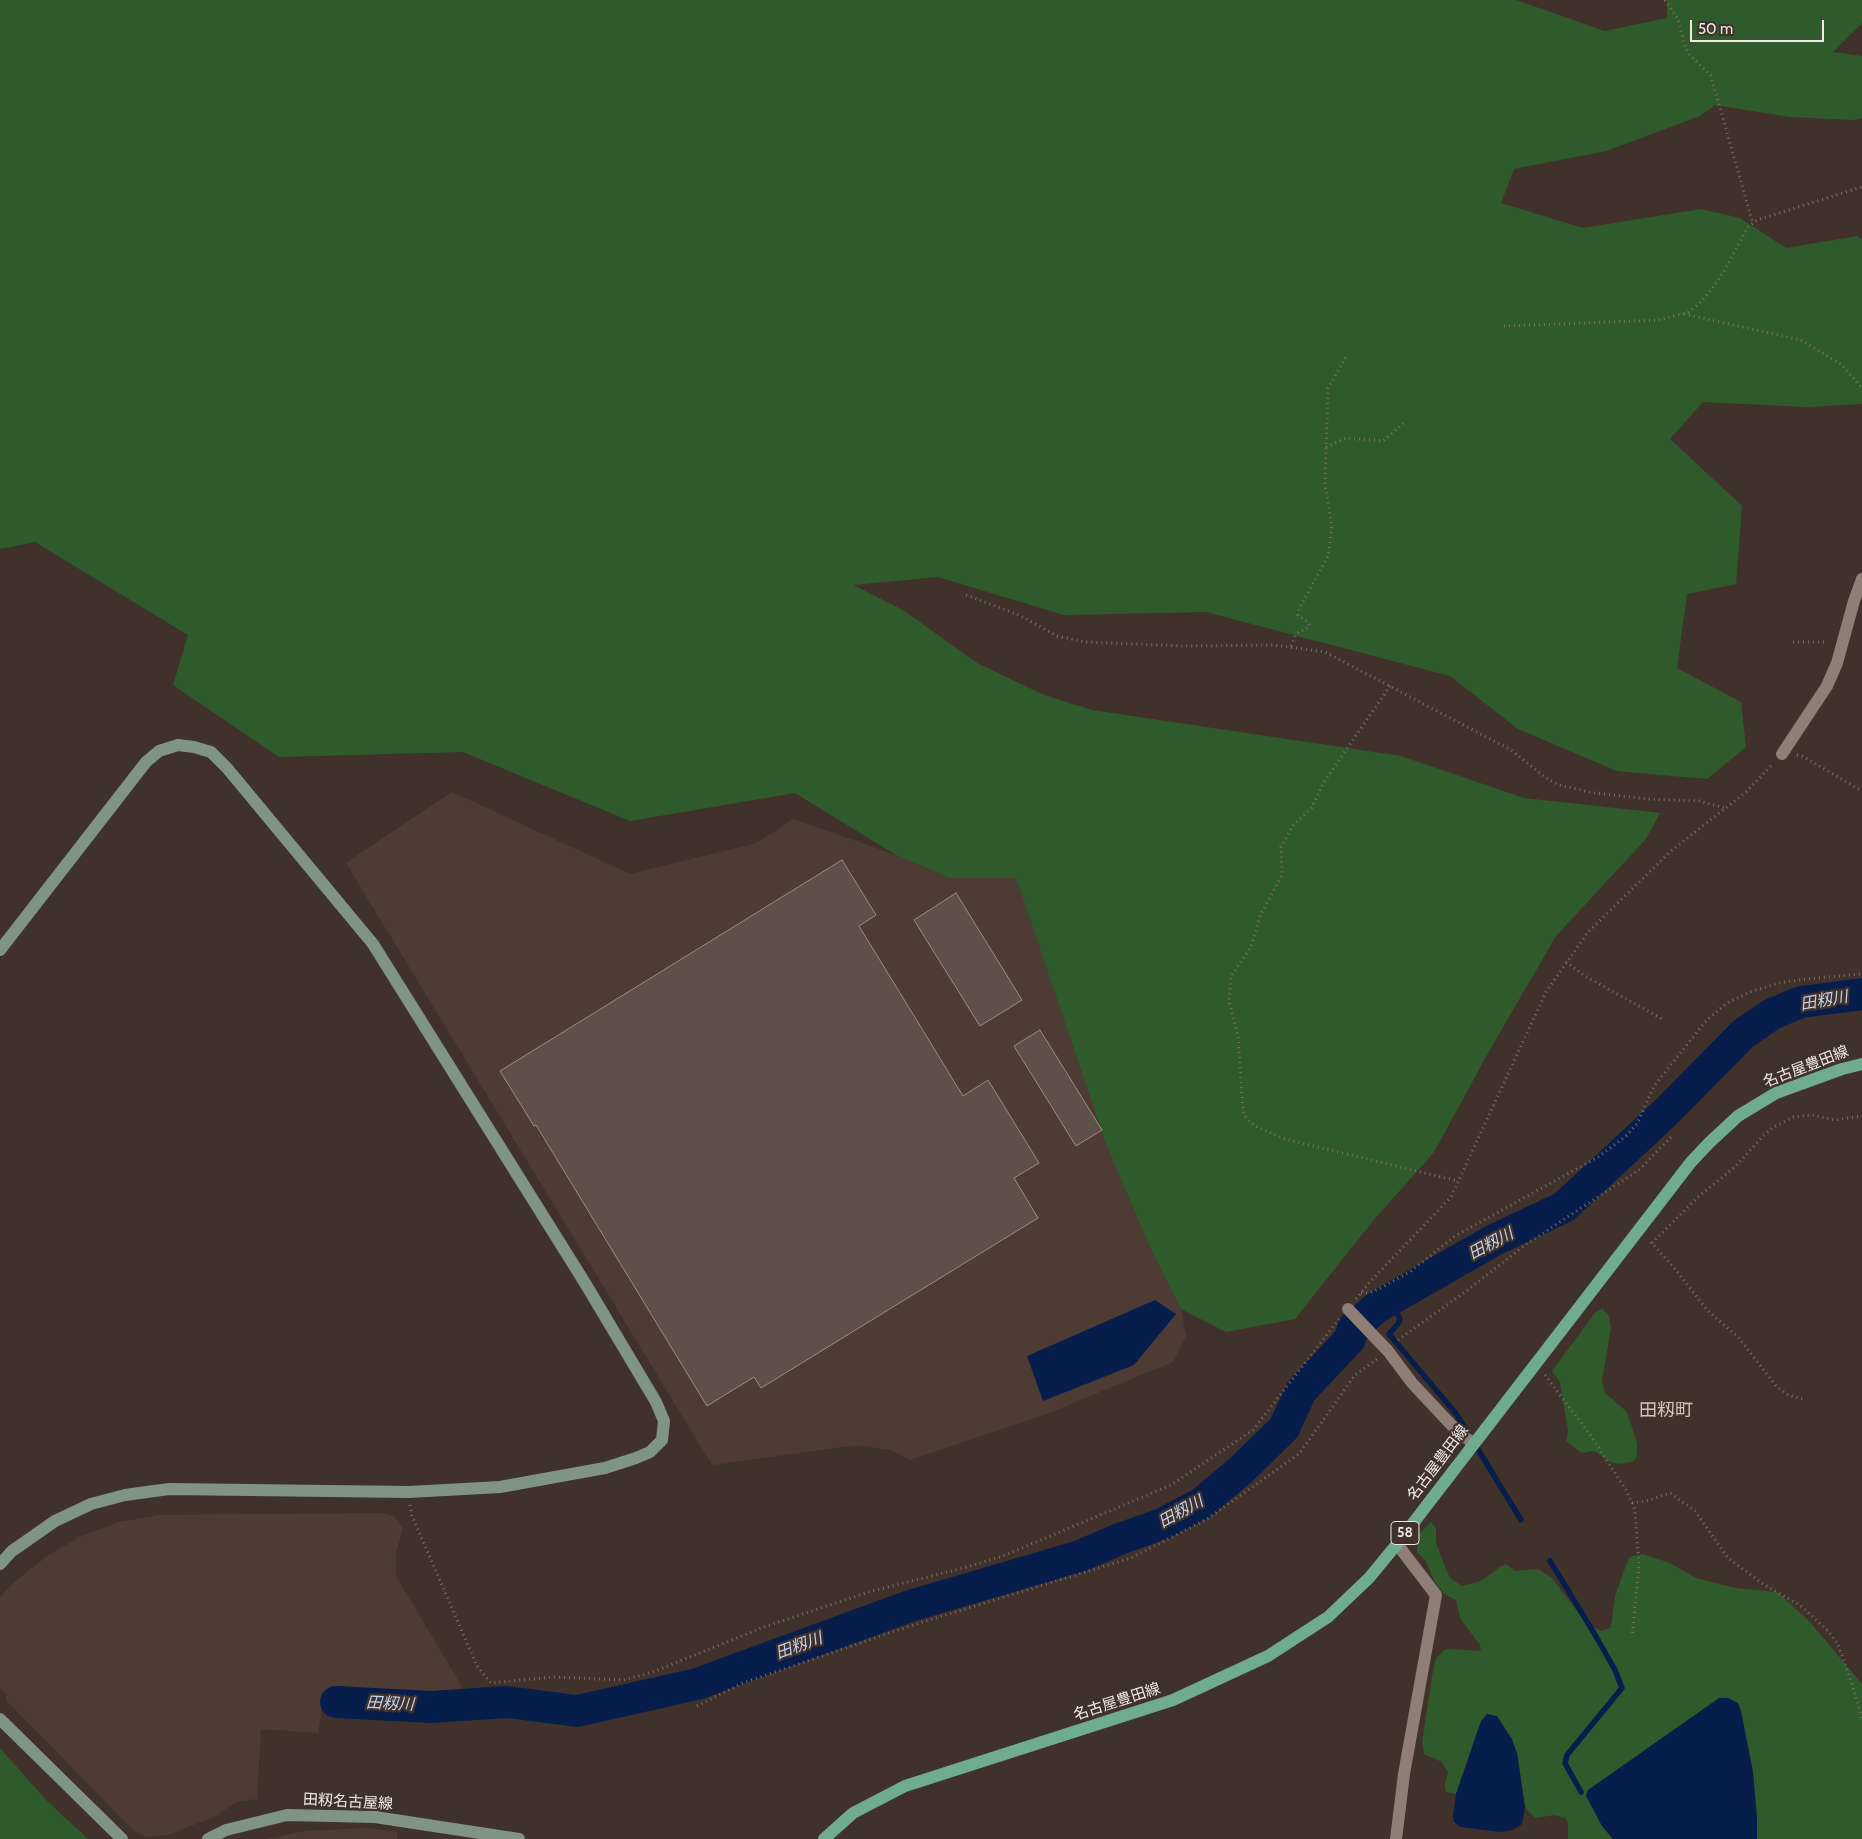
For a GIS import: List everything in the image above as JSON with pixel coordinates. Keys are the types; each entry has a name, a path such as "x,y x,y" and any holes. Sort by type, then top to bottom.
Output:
{"main road":[{"name":"名古屋豊田線","path":"824,1839 853,1813 905,1786 1173,1700 1268,1656 1328,1617 1368,1578 1397,1544 1691,1162 1710,1142 1738,1116 1776,1093 1842,1069 1862,1064"}],"street":[{"path":"1782,754 1827,686 1837,663 1854,600 1862,579"},
{"path":"0,950 146,762 159,751 178,745 194,746 211,752 227,768 373,944 585,1283 656,1402 664,1421 662,1440 650,1452 636,1458 604,1468 500,1487 409,1492 169,1489 125,1496 91,1504 55,1521 12,1551 0,1564"},
{"path":"1352,1313 1457,1432 1473,1443"},
{"path":"1396,1839 1404,1774 1436,1595 1397,1544"},
{"path":"0,1718 122,1839"},
{"name":"田籾名古屋線","path":"208,1839 226,1830 287,1816 375,1817 519,1839"}],"path":[{"path":"1665,0 1678,20 1689,54 1711,76 1753,224"},
{"path":"1504,326 1659,320 1684,314 1699,304 1710,290 1724,270 1748,227 1757,220 1862,187"},
{"path":"1684,314 1800,340 1842,365 1862,388"},
{"path":"1291,646 1296,634 1309,626 1309,623 1298,615 1299,609 1328,556 1332,527 1325,484 1328,388 1346,358"},
{"path":"1326,447 1346,438 1383,441 1406,422"},
{"path":"966,595 1019,615 1057,636 1085,642 1184,646 1273,645 1325,652 1511,750 1546,778 1559,784 1594,794 1699,802 1726,808"},
{"path":"1793,642 1817,641 1842,644"},
{"path":"1390,686 1324,782 1311,809 1294,824 1281,847 1282,874 1260,916 1252,946 1232,976 1229,1001 1238,1036 1243,1110 1246,1118 1255,1126 1285,1139 1458,1181"},
{"path":"409,1492 412,1516 478,1666 491,1683 554,1677 623,1680 653,1672 764,1627 872,1590 967,1567 1003,1556 1171,1485 1253,1430 1280,1397 1330,1328 1352,1313 1361,1293 1451,1196 1546,992 1588,932 1671,851 1746,792 1782,754 1802,756 1862,791"},
{"path":"1566,962 1586,976 1664,1020"},
{"path":"1361,1293 1370,1293 1382,1288 1411,1271 1455,1236 1598,1156 1626,1136 1637,1124 1659,1079 1705,1022 1728,1003 1750,992 1779,983 1862,974"},
{"path":"1652,1243 1698,1197 1736,1166 1772,1128 1793,1116 1812,1115 1835,1120 1862,1116"},
{"path":"1402,1338 1525,1245 1639,1170 1671,1137"},
{"path":"1639,1229 1675,1269 1708,1311 1738,1338 1776,1386 1788,1395 1803,1399"},
{"path":"697,1706 742,1683 910,1626 1131,1558 1207,1519 1299,1454 1355,1375 1384,1348"},
{"path":"1536,1362 1591,1436 1626,1490 1635,1510 1639,1565 1632,1637"},
{"path":"1632,1503 1650,1500 1670,1493 1695,1512 1728,1558 1763,1584 1801,1606 1829,1632 1838,1644 1862,1718"}],"shaded area":[{"path":"452,792 630,874 757,843 793,819 896,855 950,878 1016,878 1107,1147 1149,1245 1181,1309 1186,1336 1173,1362 1044,1415 910,1460 890,1450 857,1445 712,1465 346,863"},
{"path":"382,1513 394,1516 403,1529 396,1552 396,1576 465,1692 325,1690 318,1733 261,1729 257,1799 236,1802 214,1817 167,1835 146,1837 132,1829 6,1700 6,1694 0,1688 0,1597 14,1582 50,1554 80,1537 119,1522 159,1515"},
{"path":"367,1828 397,1832 397,1839 267,1839 305,1831"}],"green space":[{"path":"0,0 1516,0 1605,31 1667,18 1667,0 1862,0 1862,23 1833,52 1862,56 1862,118 1854,120 1790,117 1715,105 1700,116 1606,151 1514,169 1501,203 1583,228 1701,209 1740,218 1786,248 1857,236 1862,240 1862,404 1808,407 1703,402 1670,439 1742,506 1736,584 1687,594 1677,668 1741,702 1746,747 1707,779 1617,771 1518,729 1450,676 1206,612 1064,615 938,577 853,585 903,610 977,663 1044,695 1092,710 1401,756 1524,798 1660,813 1646,839 1556,936 1488,1053 1434,1152 1372,1222 1295,1319 1226,1332 1181,1309 1149,1245 1107,1147 1016,878 950,878 896,855 795,793 630,821 463,752 279,757 173,685 188,635 35,542 0,549"},
{"path":"1602,1308 1609,1316 1611,1328 1602,1381 1605,1393 1627,1412 1637,1443 1637,1455 1634,1461 1621,1464 1610,1462 1596,1452 1582,1453 1566,1441 1568,1430 1560,1382 1552,1371 1595,1313"},
{"path":"1431,1522 1436,1528 1436,1543 1450,1578 1462,1586 1481,1581 1506,1564 1515,1571 1538,1569 1552,1578 1586,1623 1601,1631 1611,1628 1615,1596 1629,1557 1643,1554 1670,1563 1696,1578 1735,1588 1777,1592 1810,1622 1862,1684 1862,1839 1757,1839 1753,1772 1738,1703 1588,1790 1586,1796 1602,1826 1613,1839 1568,1839 1568,1823 1565,1818 1555,1815 1535,1818 1525,1807 1517,1753 1481,1721 1456,1794 1446,1792 1445,1784 1448,1772 1442,1762 1424,1754 1422,1743 1436,1658 1446,1649 1481,1651 1480,1645 1460,1618 1456,1600 1444,1594 1434,1581 1426,1561 1417,1552 1417,1536"},
{"path":"0,1748 46,1800 88,1839 0,1839"}],"water":[{"path":"1155,1300 1176,1314 1134,1365 1043,1401 1027,1356"},
{"path":"1719,1698 1728,1698 1738,1703 1741,1711 1753,1772 1757,1839 1613,1839 1602,1826 1586,1796 1588,1790"},
{"path":"1487,1714 1497,1716 1512,1739 1517,1753 1525,1807 1522,1824 1513,1830 1501,1832 1460,1827 1454,1822 1456,1794 1481,1721"}],"building":[{"path":"842,860 876,915 859,926 963,1096 988,1080 1039,1163 1014,1178 1038,1218 761,1388 754,1377 707,1406 536,1125 534,1126 500,1071"},
{"path":"956,893 1022,1000 980,1026 914,920"},
{"path":"1040,1030 1102,1130 1076,1146 1014,1046"}],"waterway":[{"name":"田籾川","path":"336,1702 431,1707 507,1702 577,1711 697,1684 910,1606 1080,1556 1162,1524 1202,1503 1242,1469 1284,1428 1301,1391 1350,1339 1353,1328 1377,1307 1494,1240 1564,1207 1666,1112 1743,1034 1772,1014 1801,1002 1862,994"},
{"path":"1391,1301 1400,1319 1389,1334 1457,1415 1521,1520"},
{"path":"1550,1561 1615,1670 1622,1688 1567,1755 1565,1763 1581,1792"}],"district":[{"name":"田籾町","path":"1666,1411"}]}
